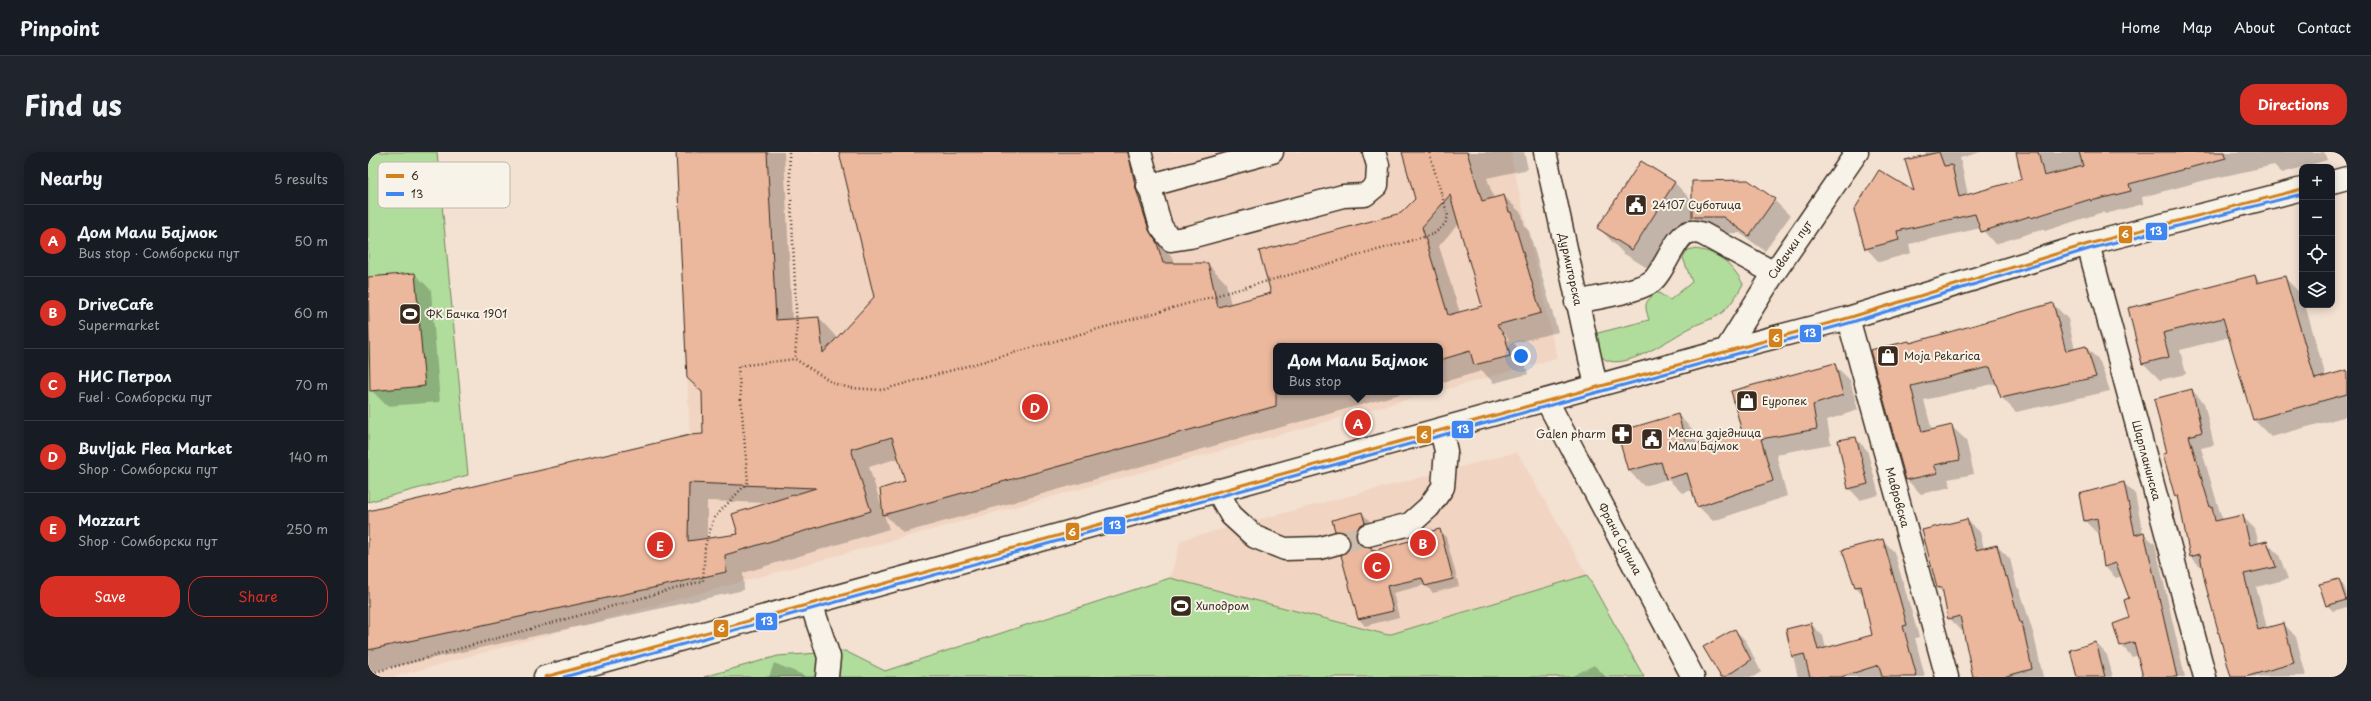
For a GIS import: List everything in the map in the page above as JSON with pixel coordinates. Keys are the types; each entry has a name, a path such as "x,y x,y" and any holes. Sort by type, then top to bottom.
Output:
{"main road":[{"path":"1140,152 1148,186 1161,227 1171,240 1190,237 1342,196 1365,195 1377,185 1378,165 1374,152"},
{"path":"1148,186 1272,152"},
{"name":"Дурмиторска","path":"1545,152 1576,302 1596,386"},
{"name":"Сивачки пут","path":"1726,350 1774,274 1857,152"},
{"path":"2335,181 2347,178"},
{"path":"545,677 812,604 1217,490 1547,401 1726,350 1848,318 2088,244 2299,190"},
{"path":"1576,302 1629,290 1651,282 1680,239 1686,233 1691,232 1703,234 1774,274"},
{"name":"Шарпланинска","path":"2088,244 2205,677"},
{"name":"Мавровска","path":"1848,318 1947,677"},
{"name":"Франа Супила","path":"1547,401 1693,677"},
{"path":"1368,536 1410,524 1428,507 1443,487 1446,451 1441,430"},
{"path":"1217,490 1231,515 1256,537 1285,549 1320,548 1338,543"},
{"path":"812,604 829,657 827,677"}],"path":[{"path":"789,152 797,330 796,359"},
{"path":"368,674 703,581 706,546 714,518 748,482 738,366 796,359 833,383 850,388 882,390 1434,234 1445,224 1448,216 1429,152"}],"shaded area":[{"path":"676,152 1510,152 1557,358 1443,390 1443,343 1273,343 1273,395 1424,395 394,677 368,677 368,511 690,435"},
{"path":"1517,452 1587,575 1388,635 1170,578 1181,540"}],"green space":[{"name":"ФК Бачка 1901","path":"368,152 437,152 438,162 378,162 378,208 442,208 468,475 368,502"},
{"path":"1692,249 1709,252 1716,255 1728,264 1739,277 1743,284 1729,305 1719,315 1693,326 1639,356 1618,362 1609,361 1602,357 1596,350 1590,335 1649,320 1646,304 1647,301 1657,292 1670,300 1692,282 1683,258 1688,250"},
{"name":"Хиподром","path":"1587,575 1644,677 704,677 778,656 845,651 885,671 1170,578 1388,635"}],"building":[{"path":"676,152 767,152 776,320 819,317 823,353 874,297 839,152 1128,152 1136,189 1149,230 1157,243 1163,263 1208,263 1218,307 1271,293 1259,251 1401,213 1415,199 1402,152 1467,152 1482,201 1504,195 1509,212 1511,212 1541,313 1497,325 1505,336 1510,356 1474,365 1470,351 1443,359 1443,343 1273,343 1273,395 1276,395 1276,406 883,515 880,489 905,481 892,437 851,449 871,511 725,555 726,572 368,650 368,511 690,435 703,434 702,392 687,378","holes":["1450,195 1482,306 1448,315 1422,227","689,483 816,488 732,514 738,534 688,541"]},
{"path":"1939,152 1944,166 1952,165 1959,197 2022,179 2016,152 2038,152 2044,176 2083,166 2079,152 2225,152 2226,158 2129,184 2131,191 2091,201 2091,199 2031,218 2030,216 1981,232 1975,214 1897,231 1899,240 1865,249 1854,210 1879,170 1914,191 1905,160"},
{"name":"24107 Суботица","path":"1641,161 1675,182 1632,250 1597,228"},
{"path":"1748,180 1775,199 1749,236 1723,217 1692,217 1692,181"},
{"path":"415,273 425,386 370,391 368,277"},
{"path":"2255,275 2257,283 2285,276 2315,379 2347,370 2347,394 2253,420 2223,318 2163,333 2169,357 2142,364 2128,308"},
{"path":"2053,303 2066,351 2086,346 2096,377 2001,398 1990,367 1911,386 1922,432 1952,425 1960,460 1934,465 1938,473 1906,480 1870,350 1909,341 1910,343"},
{"path":"1835,363 1843,395 1813,405 1817,429 1761,439 1773,481 1697,507 1687,473 1666,479 1661,462 1628,471 1617,432 1678,414 1687,447 1742,432 1731,391"},
{"path":"2192,389 2202,432 2189,436 2210,507 2212,506 2215,521 2243,515 2250,545 2267,541 2276,567 2244,574 2258,630 2284,623 2294,663 2245,677 2231,677 2205,583 2200,554 2190,557 2178,495 2175,497 2163,454 2167,453 2154,399"},
{"path":"1856,437 1868,484 1848,489 1838,440"},
{"path":"2124,482 2135,535 2144,532 2177,677 2143,677 2134,642 2120,646 2113,624 2129,618 2124,600 2129,598 2116,563 2104,567 2097,518 2084,521 2079,494"},
{"path":"1362,512 1365,523 1359,526 1356,538 1359,544 1371,547 1372,551 1413,540 1412,536 1440,529 1453,579 1425,586 1422,578 1387,586 1393,611 1358,619 1341,555 1347,551 1350,540 1346,534 1335,531 1332,520"},
{"path":"1967,519 1976,550 1997,545 2005,577 2007,576 2020,623 2022,622 2032,669 2003,677 1973,677 1960,616 1948,619 1942,587 1937,588 1922,530"},
{"path":"1883,539 1907,625 1903,626 1917,677 1882,677 1879,665 1841,677 1810,677 1804,654 1792,657 1786,629 1811,623 1818,650 1872,635 1861,586 1855,587 1842,550"},
{"path":"2339,579 2346,600 2326,606 2319,584"},
{"path":"1735,629 1751,660 1725,677 1721,677 1703,647"},
{"path":"2096,642 2105,677 2077,677 2070,650"}],"tunnel":[{"path":"1338,543 1368,535"}],"transit line":[{"name":"6","path":"545,677 1848,318 2088,244 2299,190"},
{"name":"13","path":"564,677 1849,323 2089,249 2299,195"}],"place":[{"name":"24107 Суботица","path":"1636,205"},
{"name":"ФК Бачка 1901","path":"410,314"},
{"name":"Moja Pekarica","path":"1888,356"},
{"name":"Еуропек","path":"1747,401"},
{"name":"Buvljak Flea Market","path":"1035,407"},
{"name":"Дом Мали Бајмок","path":"1358,423"},
{"name":"Galen pharm","path":"1622,434"},
{"name":"Месна заједница Мали Бајмок","path":"1652,439"},
{"name":"DriveCafe","path":"1423,543"},
{"name":"Mozzart","path":"660,545"},
{"name":"НИС Петрол","path":"1377,566"},
{"name":"Хиподром","path":"1181,606"}]}
